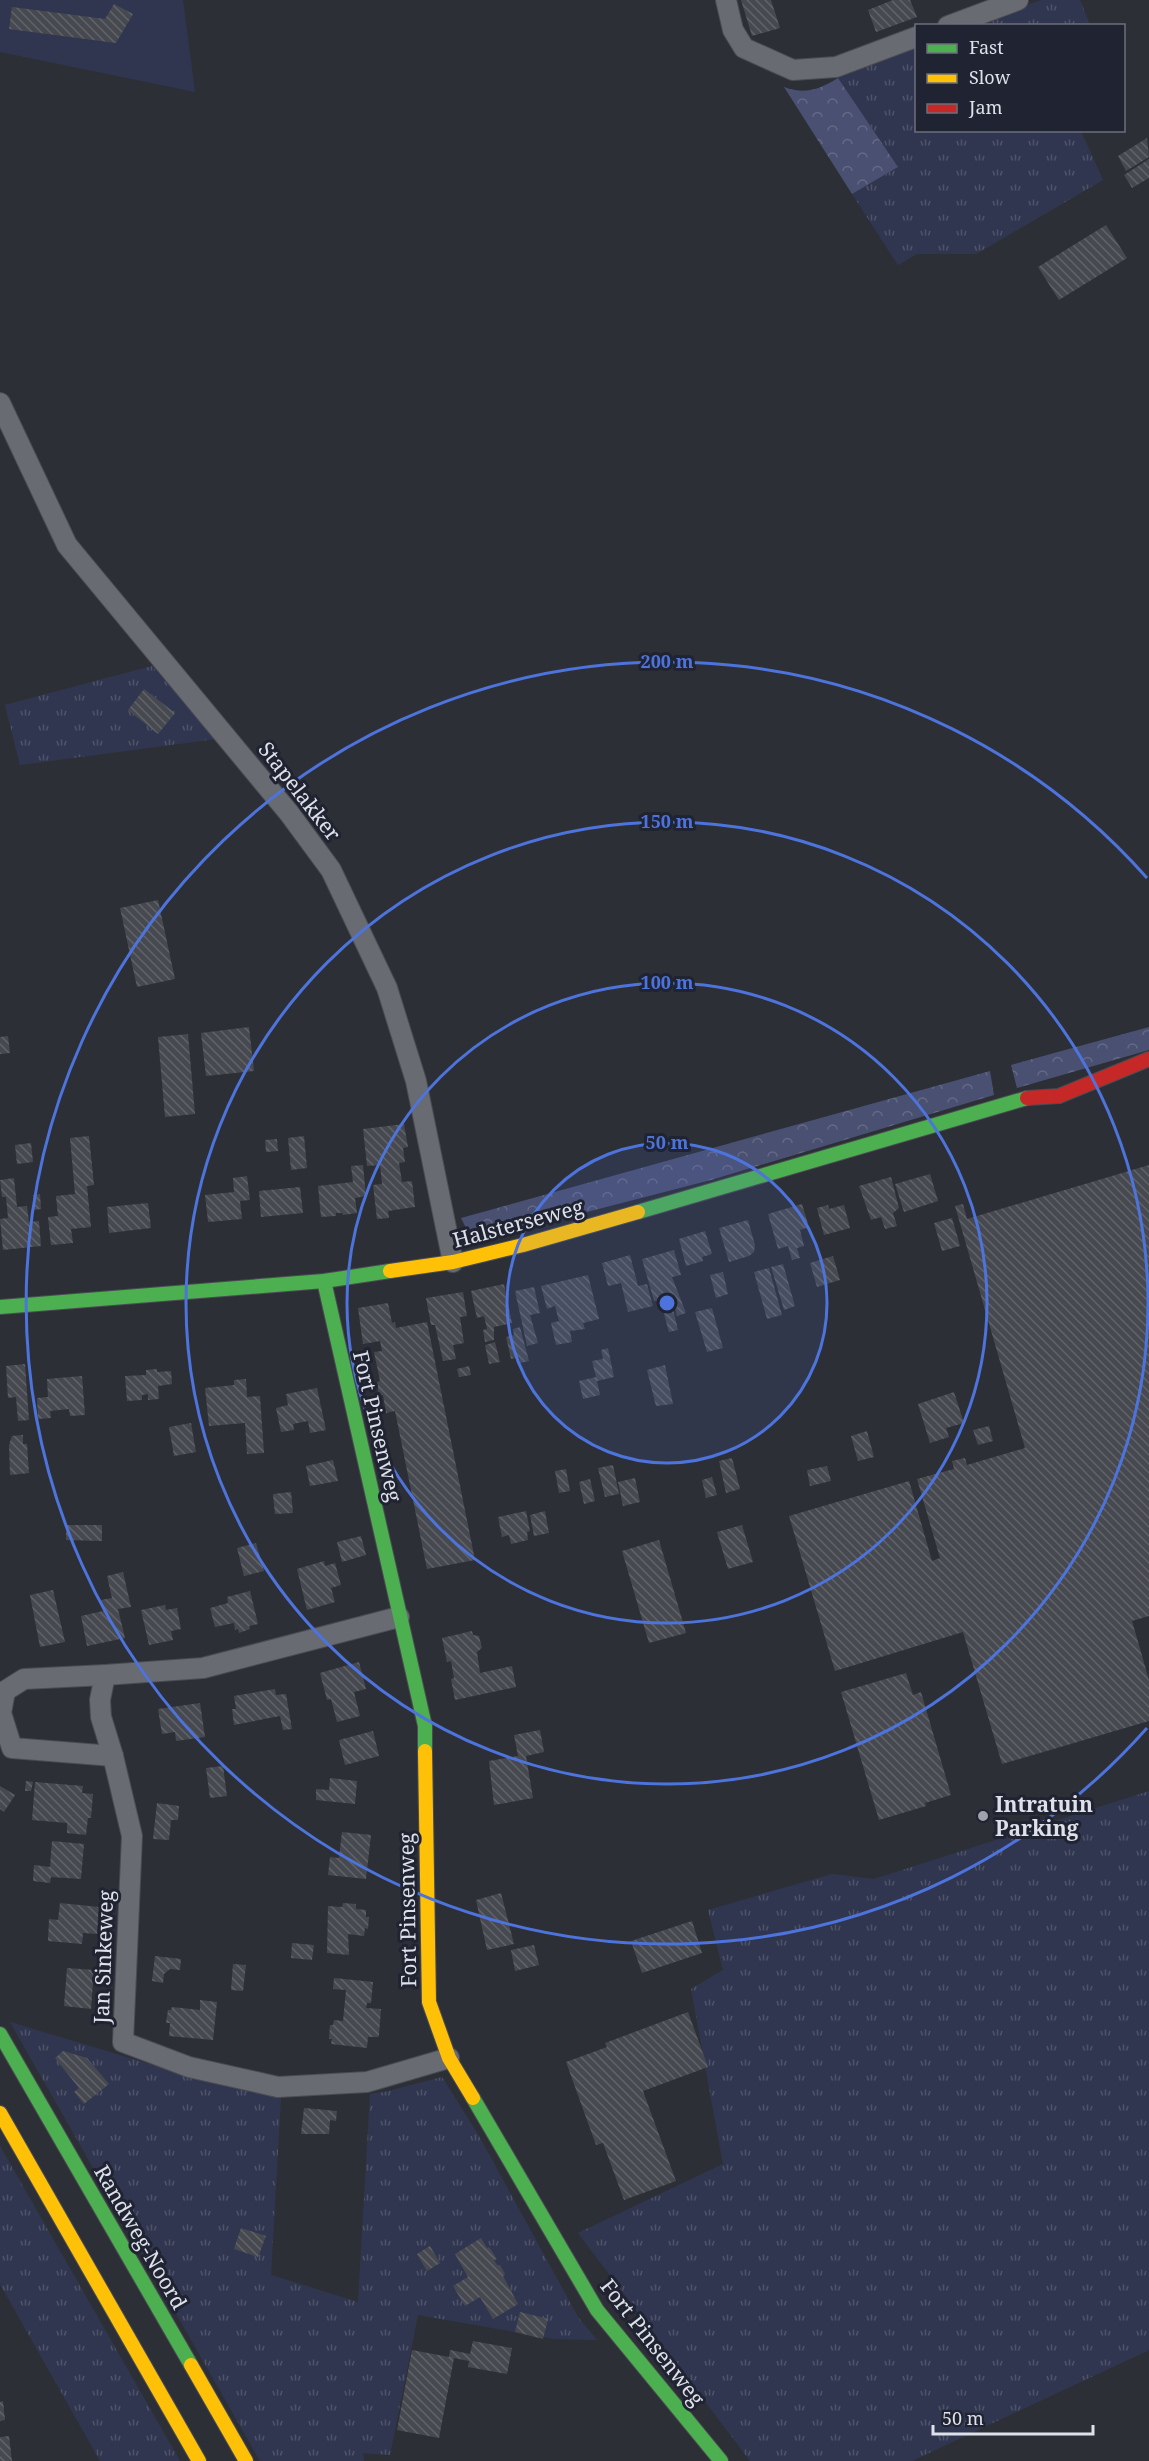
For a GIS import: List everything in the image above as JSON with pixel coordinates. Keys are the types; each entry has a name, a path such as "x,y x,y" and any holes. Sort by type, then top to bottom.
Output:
{"main road":[{"name":"Halsterseweg","path":"0,1307 324,1281 453,1262 524,1245 1031,1097 1059,1096 1149,1059"},
{"name":"Halsterseweg","path":"1031,1097 1055,1081"},
{"name":"Fort Pinsenweg","path":"324,1281 425,1726 429,2002 449,2058 597,2310 721,2461"},
{"name":"Randweg-Noord","path":"0,2034 246,2461"},
{"path":"0,2113 199,2461"}],"street":[{"path":"726,0 734,30 744,48 793,70 836,67 915,37"},
{"path":"953,24 1018,0"},
{"name":"Stapelakker","path":"0,403 67,545 289,813 331,870 387,988 413,1071 453,1262"},
{"path":"113,1756 12,1748 1,1713 5,1691 24,1679 203,1668 399,1617"},
{"name":"Jan Sinkeweg","path":"105,1675 100,1700 101,1717 132,1836 123,2042 189,2067 278,2087 366,2082 449,2058"}],"green space":[{"path":"0,0 183,0 195,92 0,52"},
{"path":"1041,0 1080,0 1090,24 976,24"},
{"path":"915,47 915,132 1081,132 1103,180 976,254 917,254 898,265 852,194 898,167 838,78"},
{"path":"838,78 898,167 852,194 784,87 799,91 812,90"},
{"path":"152,666 216,739 20,765 5,705"},
{"path":"1149,1027 1149,1050 1017,1088 1011,1065"},
{"path":"990,1071 994,1095 711,1180 552,1221 487,1235 468,1232 461,1218"},
{"path":"1149,1791 1149,2350 912,2461 750,2461 578,2233 723,2164 691,1989 723,1970 708,1910 832,1874 874,1879"},
{"path":"10,2022 216,2084 281,2098 271,2275 358,2302 370,2094 442,2077 479,2136 578,2317 597,2340 555,2339 418,2315 390,2455 363,2453 364,2461 260,2461"},
{"path":"0,2146 180,2461 100,2461 0,2284"}],"building":[{"path":"741,0 771,0 780,28 752,36"},
{"path":"893,0 910,0 917,17 876,32 868,10"},
{"path":"114,4 133,14 116,43 9,29 12,7 105,19"},
{"path":"1147,138 1149,157 1126,171 1118,156"},
{"path":"1149,159 1149,178 1132,188 1124,175"},
{"path":"1106,225 1127,258 1059,300 1038,267"},
{"path":"144,689 175,713 158,734 128,710"},
{"path":"158,900 175,979 137,987 120,908"},
{"path":"249,1027 254,1071 206,1076 201,1033"},
{"path":"188,1034 195,1114 165,1117 158,1037"},
{"path":"8,1036 10,1053 0,1054 0,1037"},
{"path":"404,1124 408,1147 403,1148 405,1162 399,1163 402,1182 412,1181 415,1207 388,1211 389,1218 377,1219 373,1185 382,1184 380,1165 367,1166 363,1129"},
{"path":"89,1136 94,1185 87,1186 91,1227 71,1229 73,1243 51,1245 48,1217 58,1216 56,1196 75,1194 70,1138"},
{"path":"304,1136 307,1168 291,1170 288,1138"},
{"path":"277,1139 278,1151 266,1152 265,1140"},
{"path":"31,1143 33,1162 17,1164 15,1145"},
{"path":"363,1165 366,1196 355,1198 357,1213 343,1215 336,1213 336,1216 321,1217 318,1186 353,1182 351,1166"},
{"path":"1149,1165 1149,1616 1132,1621 1149,1680 1149,1721 1002,1764 963,1632 835,1671 789,1516 909,1481 932,1561 940,1558 917,1479 954,1469 952,1461 965,1458 967,1465 1025,1448 955,1206 963,1204 967,1219"},
{"path":"930,1174 938,1201 904,1212 895,1184"},
{"path":"247,1176 250,1200 240,1201 242,1219 208,1222 205,1195 234,1192 233,1178"},
{"path":"891,1177 899,1208 893,1213 897,1226 885,1229 881,1217 871,1220 859,1186"},
{"path":"14,1178 17,1207 27,1206 29,1222 39,1221 41,1246 3,1250 0,1219 8,1218 6,1197 2,1197 0,1180"},
{"path":"300,1187 303,1213 261,1217 259,1191"},
{"path":"40,1194 41,1209 34,1210 33,1195"},
{"path":"148,1203 151,1228 109,1233 107,1207"},
{"path":"802,1204 809,1227 800,1230 804,1246 797,1248 800,1258 792,1260 788,1246 778,1249 768,1214"},
{"path":"828,1205 829,1209 844,1205 850,1228 824,1235 817,1208"},
{"path":"952,1218 960,1246 942,1251 934,1223"},
{"path":"748,1220 755,1245 754,1252 749,1256 729,1262 719,1228"},
{"path":"705,1231 712,1254 702,1257 703,1261 686,1266 679,1239"},
{"path":"674,1250 681,1275 672,1277 686,1313 677,1316 674,1305 672,1305 678,1330 669,1332 660,1300 654,1301 642,1259"},
{"path":"630,1255 638,1286 647,1284 653,1306 628,1312 621,1283 608,1286 602,1263"},
{"path":"833,1256 840,1280 817,1287 810,1263"},
{"path":"783,1264 795,1306 784,1310 771,1267"},
{"path":"769,1268 782,1315 767,1319 754,1272"},
{"path":"723,1272 728,1294 716,1298 710,1275"},
{"path":"588,1275 599,1319 583,1323 585,1329 570,1331 572,1342 556,1345 551,1323 559,1321 555,1306 547,1309 541,1286"},
{"path":"504,1284 512,1323 494,1327 494,1340 485,1342 483,1330 487,1329 484,1316 477,1318 471,1291"},
{"path":"534,1287 540,1313 530,1315 538,1343 527,1346 515,1291"},
{"path":"463,1292 467,1316 460,1317 464,1343 453,1345 456,1359 443,1361 435,1325 431,1325 426,1298"},
{"path":"388,1303 392,1323 395,1322 396,1328 427,1322 475,1560 427,1569 395,1411 386,1413 383,1395 379,1396 377,1382 380,1381 374,1352 382,1351 380,1341 363,1344 358,1308"},
{"path":"712,1308 723,1348 707,1352 695,1312"},
{"path":"520,1327 529,1361 520,1363 519,1357 511,1359 506,1337 514,1335 513,1329"},
{"path":"495,1342 500,1362 489,1364 485,1345"},
{"path":"608,1348 614,1377 597,1381 600,1395 583,1399 579,1381 596,1377 592,1361 603,1359 601,1350"},
{"path":"25,1364 29,1420 18,1421 16,1397 8,1398 6,1366"},
{"path":"665,1365 673,1404 656,1406 647,1370"},
{"path":"469,1366 471,1375 459,1377 457,1369"},
{"path":"157,1369 157,1372 171,1371 172,1384 158,1386 159,1399 148,1400 148,1394 142,1395 142,1400 127,1401 125,1376 146,1375 146,1370"},
{"path":"82,1376 85,1415 70,1416 69,1409 50,1411 51,1418 38,1419 37,1398 48,1397 47,1379"},
{"path":"246,1379 247,1397 260,1396 264,1453 247,1454 245,1423 209,1426 205,1388 234,1385 234,1380"},
{"path":"317,1388 326,1430 310,1433 308,1421 293,1424 294,1430 281,1432 276,1408 288,1405 286,1394"},
{"path":"954,1392 964,1423 946,1428 949,1437 930,1443 918,1404"},
{"path":"191,1423 196,1452 174,1456 169,1427"},
{"path":"989,1426 993,1441 978,1445 973,1430"},
{"path":"867,1431 874,1457 858,1461 851,1436"},
{"path":"23,1435 23,1444 27,1444 29,1473 10,1475 9,1445 12,1436"},
{"path":"732,1458 740,1489 726,1493 719,1461"},
{"path":"333,1460 338,1481 310,1486 306,1466"},
{"path":"613,1465 619,1494 605,1497 598,1468"},
{"path":"827,1466 831,1481 810,1486 807,1470"},
{"path":"566,1469 570,1491 559,1493 555,1471"},
{"path":"712,1477 717,1495 706,1498 702,1480"},
{"path":"635,1478 640,1502 623,1506 618,1482"},
{"path":"590,1479 595,1501 584,1504 579,1482"},
{"path":"291,1492 293,1513 275,1514 273,1494"},
{"path":"526,1511 530,1531 527,1532 528,1540 511,1544 509,1535 502,1537 498,1517"},
{"path":"545,1511 549,1533 534,1536 530,1515"},
{"path":"66,1525 102,1525 102,1541 66,1540"},
{"path":"742,1525 753,1562 728,1569 717,1532"},
{"path":"361,1536 366,1555 342,1562 337,1542"},
{"path":"659,1540 686,1633 649,1643 622,1551"},
{"path":"256,1543 264,1571 244,1576 237,1548"},
{"path":"324,1561 325,1566 335,1563 341,1585 331,1588 335,1602 307,1610 297,1569"},
{"path":"123,1572 131,1607 118,1609 125,1638 87,1646 81,1616 103,1611 101,1600 112,1598 107,1576"},
{"path":"53,1590 65,1642 40,1647 30,1595"},
{"path":"250,1591 258,1624 249,1626 250,1629 239,1633 238,1629 235,1630 234,1623 215,1627 210,1608 228,1603 227,1597"},
{"path":"165,1605 166,1610 177,1608 181,1629 171,1631 173,1640 149,1645 141,1610"},
{"path":"472,1631 473,1635 479,1636 482,1648 477,1652 480,1673 512,1666 516,1687 455,1700 451,1679 454,1678 451,1661 447,1662 442,1638"},
{"path":"359,1662 366,1689 354,1692 360,1716 337,1722 331,1699 327,1700 320,1673"},
{"path":"906,1673 913,1695 921,1692 951,1795 925,1803 926,1806 879,1820 841,1692"},
{"path":"275,1689 276,1695 286,1694 292,1729 283,1730 280,1716 234,1725 232,1709 236,1709 234,1696"},
{"path":"200,1703 205,1737 176,1741 175,1732 162,1734 158,1709"},
{"path":"540,1730 544,1752 526,1756 533,1798 494,1805 489,1761 518,1756 514,1735"},
{"path":"373,1731 379,1756 345,1765 339,1740"},
{"path":"223,1766 227,1796 210,1798 206,1768"},
{"path":"330,1778 357,1781 355,1804 316,1800 316,1789 329,1790"},
{"path":"26,1781 33,1782 31,1791 25,1791"},
{"path":"35,1782 83,1786 82,1793 93,1794 91,1818 88,1818 86,1835 67,1833 67,1823 32,1820"},
{"path":"0,1786 15,1795 4,1812 0,1809"},
{"path":"157,1803 179,1806 178,1820 171,1820 169,1840 153,1839"},
{"path":"342,1832 371,1835 366,1879 328,1875 330,1857 339,1858"},
{"path":"52,1841 84,1844 81,1879 51,1877 50,1883 33,1881 34,1865 50,1867"},
{"path":"501,1893 514,1944 487,1950 476,1900"},
{"path":"60,1903 99,1907 97,1934 83,1933 82,1944 48,1941 49,1919 58,1920"},
{"path":"343,1903 356,1904 356,1909 366,1910 366,1917 369,1917 368,1929 365,1928 364,1936 348,1934 349,1955 327,1953 328,1906 342,1907"},
{"path":"692,1921 702,1953 642,1973 631,1941"},
{"path":"292,1943 314,1945 312,1960 291,1958"},
{"path":"534,1945 539,1965 515,1971 511,1950"},
{"path":"155,1956 181,1959 180,1970 170,1969 164,1974 163,1983 152,1981"},
{"path":"233,1964 246,1965 243,1991 231,1990"},
{"path":"67,1968 94,1970 91,2009 64,2006"},
{"path":"334,1978 373,1982 371,2003 367,2003 366,2008 381,2009 379,2035 368,2037 367,2048 331,2044 330,2025 333,2025 334,2020 343,2021 346,1990 333,1989"},
{"path":"200,2000 217,2002 213,2040 169,2036 170,2023 166,2023 168,2010 172,2007 200,2010"},
{"path":"688,2012 708,2067 643,2091 676,2181 624,2200 603,2143 596,2145 566,2062 607,2047 605,2043"},
{"path":"63,2051 87,2058 109,2084 84,2104 74,2092 79,2088 55,2058"},
{"path":"304,2108 337,2111 336,2121 330,2120 329,2134 301,2134"},
{"path":"241,2228 266,2236 258,2257 234,2249"},
{"path":"481,2238 497,2259 494,2260 505,2274 503,2276 518,2304 493,2319 480,2297 465,2306 453,2286 468,2277 455,2254"},
{"path":"430,2246 440,2263 427,2271 417,2254"},
{"path":"520,2312 548,2319 543,2339 515,2332"},
{"path":"473,2341 512,2348 507,2374 468,2367 469,2361 454,2358 439,2438 397,2430 412,2350 449,2357 450,2350 470,2354"},
{"path":"3,2401 5,2420 0,2421 0,2402"},
{"path":"9,2436 12,2461 0,2461 0,2437"}],"traffic: fast":[{"path":"638,1212 1027,1098"},
{"path":"0,1307 324,1281 390,1271"},
{"path":"324,1281 425,1726 425,1751"},
{"path":"0,2034 191,2365"},
{"path":"473,2098 597,2310 721,2461"}],"traffic: slow":[{"path":"390,1271 453,1262 523,1245 638,1212"},
{"path":"425,1751 429,2002 449,2058 473,2098"},
{"path":"0,2113 199,2461"},
{"path":"191,2365 246,2461"}],"traffic: jam":[{"path":"1027,1098 1059,1096 1149,1059"}],"place":[{"name":"Intratuin Parking","path":"983,1816"}]}
